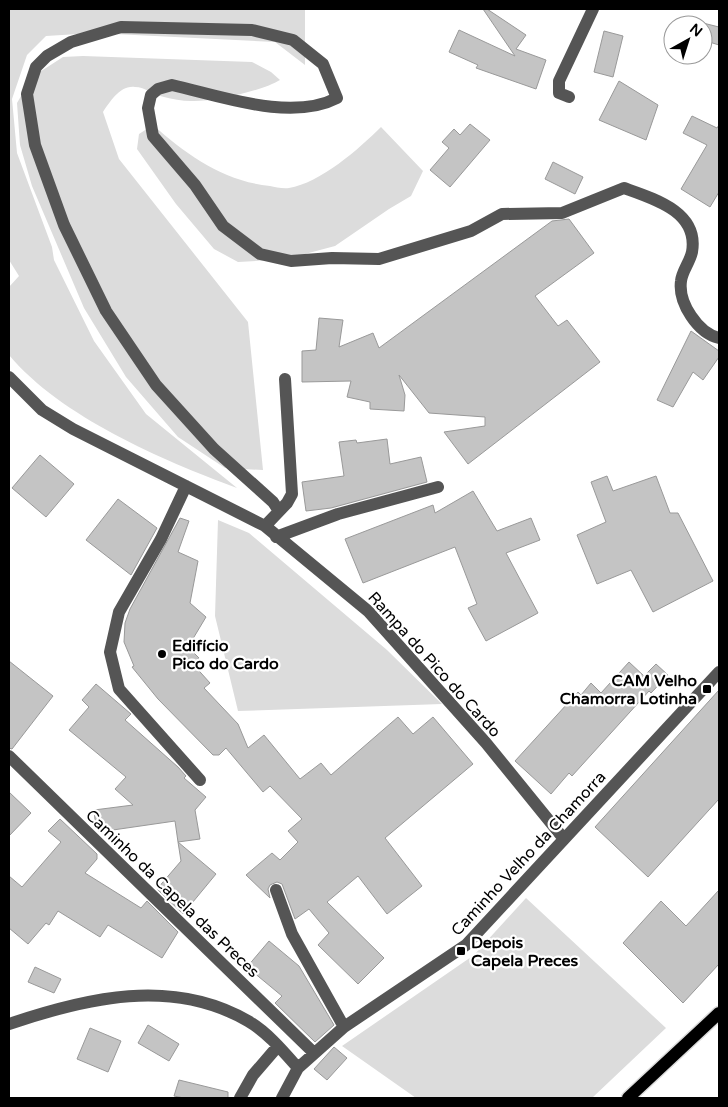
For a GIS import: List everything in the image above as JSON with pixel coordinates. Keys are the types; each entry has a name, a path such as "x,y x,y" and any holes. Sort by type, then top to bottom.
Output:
{"main road":[{"path":"628,1098 719,1013"}],"street":[{"path":"569,97 560,93 559,81 593,9"},
{"path":"279,511 273,502 214,449 156,386 106,311 64,225 35,145 27,94 36,67 47,56 71,42 121,27 252,30 293,40 322,64 337,98 322,106 277,108 172,86 158,89 152,95 148,108 154,136 196,185 223,226 260,254 291,261 332,258 379,259 471,232 502,214 562,213 624,188 657,200 682,215 693,235 692,254 680,282 684,303 699,327 719,338"},
{"name":"Rampa do Pico do Cardo","path":"9,377 42,410 265,526 368,611 486,743 564,839"},
{"path":"265,526 292,494 285,379"},
{"path":"186,486 161,539 120,612 110,652 118,689 200,780"},
{"path":"276,537 338,514 438,487"},
{"name":"Caminho Velho da Chamorra","path":"282,1098 298,1068 344,1027 466,945 719,672"},
{"name":"Caminho da Capela das Preces","path":"9,756 314,1053"},
{"path":"276,890 292,934 344,1027"},
{"path":"9,1024 62,1006 135,994 171,996 227,1010 250,1022 278,1046 298,1068"},
{"path":"240,1098 253,1075 278,1046"}],"shaded area":[{"path":"9,9 305,9 305,65 275,42 94,33 46,36 27,55 12,99 17,153 52,247 54,260 94,341 146,414 237,488 146,450 84,417 56,398 9,355 9,287 19,276 9,260"},
{"path":"83,56 252,62 271,72 280,80 249,92 200,101 174,99 160,96 142,88 130,87 120,91 103,112 119,159 248,322 263,470 225,468 178,437 126,377 84,308 32,186 20,145 17,103 32,77 63,57"},
{"path":"153,125 207,165 237,179 253,183 287,188 301,185 338,164 381,127 423,171 411,196 335,246 286,259 238,262 214,249 176,204 137,149 139,134"},
{"path":"218,520 249,533 387,650 442,704 238,711 215,616"},
{"path":"526,898 666,1028 592,1098 416,1098 342,1046 474,955"}],"building":[{"path":"483,9 487,9 526,35 516,49 546,60 536,89 476,68 478,65 449,52 459,30 515,56"},
{"path":"713,26 719,27 719,45 713,43"},
{"path":"604,31 623,36 613,77 594,72"},
{"path":"619,81 658,105 646,140 599,120"},
{"path":"692,116 717,128 719,125 719,192 710,207 681,189 707,145 683,133"},
{"path":"470,124 490,140 450,187 430,170 449,148 442,142 454,129 460,135"},
{"path":"553,162 583,177 575,194 545,179"},
{"path":"569,219 594,253 535,296 558,326 567,320 600,362 468,464 444,432 485,426 485,417 429,413 399,375 405,395 404,411 370,409 370,402 347,397 351,381 302,382 302,351 316,350 319,318 343,320 339,347 373,333 379,348 552,221"},
{"path":"691,331 719,351 719,357 703,380 693,372 673,407 657,400"},
{"path":"387,439 390,464 421,457 427,482 331,508 306,511 302,482 344,476 339,442 356,440 357,443"},
{"path":"40,455 74,484 46,517 12,488"},
{"path":"607,476 613,491 656,476 670,513 678,513 713,581 653,612 631,570 597,584 577,535 606,522 591,482"},
{"path":"473,491 497,531 531,518 540,540 506,553 538,613 486,641 468,608 477,604 455,547 363,583 345,539 433,505 435,513"},
{"path":"118,499 157,528 131,575 86,540"},
{"path":"180,518 189,521 178,552 198,561 190,603 206,617 188,647 199,658 192,663 210,683 204,688 238,724 248,748 264,735 300,779 321,763 331,775 398,717 413,734 433,717 473,764 385,838 422,886 387,914 358,876 327,902 384,958 358,984 318,945 329,933 309,909 295,919 282,884 277,882 270,885 268,889 270,898 246,875 272,853 280,860 298,842 288,831 302,819 270,786 263,792 226,748 219,755 213,755 158,699 132,667 134,666 124,642 125,623 130,609"},
{"path":"9,661 53,696 12,749 9,748"},
{"path":"629,662 644,676 656,664 668,675 651,693 649,691 572,776 569,773 551,794 515,761 578,692 581,695 591,683 601,693"},
{"path":"96,684 131,714 125,720 178,767 186,776 184,778 206,797 195,810 200,839 178,842 175,821 99,832 96,829 94,810 133,805 115,789 126,777 69,730 89,707 82,700"},
{"path":"719,690 719,799 648,877 595,827"},
{"path":"9,792 31,813 9,836"},
{"path":"60,819 97,854 97,859 85,873 141,908 147,901 178,932 162,958 108,925 100,937 58,911 49,925 46,923 28,944 9,928 9,876 22,887 61,842 48,831"},
{"path":"178,842 216,874 183,914 157,889 181,861"},
{"path":"719,890 719,964 683,1003 623,943 661,901 686,926"},
{"path":"269,941 299,966 334,1025 315,1042 275,1003 282,996 247,967"},
{"path":"35,967 61,979 54,993 28,982"},
{"path":"148,1025 179,1044 169,1061 138,1043"},
{"path":"90,1028 121,1041 108,1072 77,1059"},
{"path":"334,1047 347,1058 327,1080 314,1069"},
{"path":"179,1080 228,1092 228,1098 184,1098 174,1096"}],"place":[{"name":"Edifício Pico do Cardo","path":"162,654"},
{"name":"CAM Velho Chamorra Lotinha","path":"707,689"},
{"name":"Depois Capela Preces","path":"461,951"}]}
